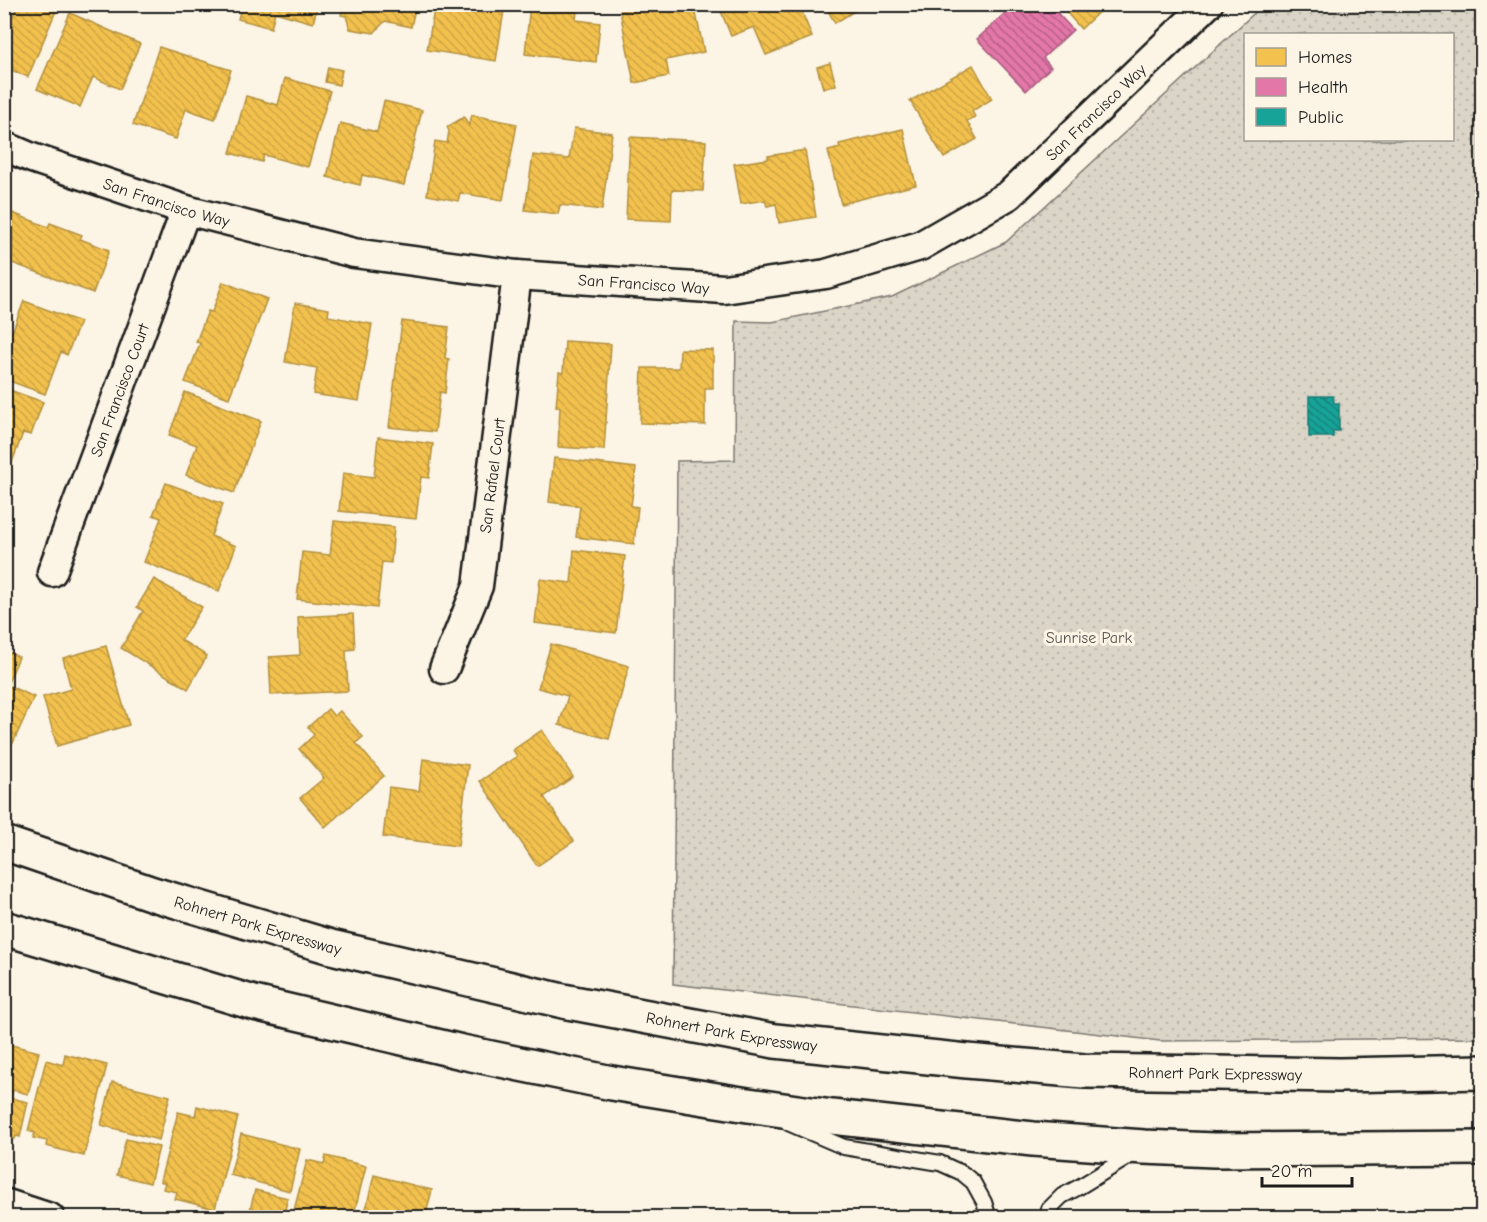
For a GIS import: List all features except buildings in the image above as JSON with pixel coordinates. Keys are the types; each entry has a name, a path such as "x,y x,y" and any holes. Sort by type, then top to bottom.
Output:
{"main road":[{"name":"Rohnert Park Expressway","path":"4,843 153,894 331,947 563,1001 775,1041 1084,1071 1340,1075 1482,1072"},
{"path":"4,928 254,1003 497,1060 612,1083 748,1105 832,1117 1144,1147 1214,1150 1482,1148"}],"street":[{"name":"San Francisco Way","path":"4,146 32,158 186,210 354,253 517,275 724,289 826,274 920,246 1009,195 1208,4"},
{"name":"San Francisco Court","path":"52,572 186,210"},
{"name":"San Rafael Court","path":"444,669 478,586 517,275"},
{"path":"4,1203 50,1218"}],"lane":[{"path":"748,1105 844,1148 940,1163 962,1173 973,1182 984,1202 989,1218"},
{"path":"1047,1218 1049,1209 1062,1196 1144,1147"}],"green space":[{"name":"Sunrise Park","path":"1263,5 1482,5 1482,1038 1160,1041 673,984 677,461 735,460 736,321 772,322 892,297 1006,242"}]}
